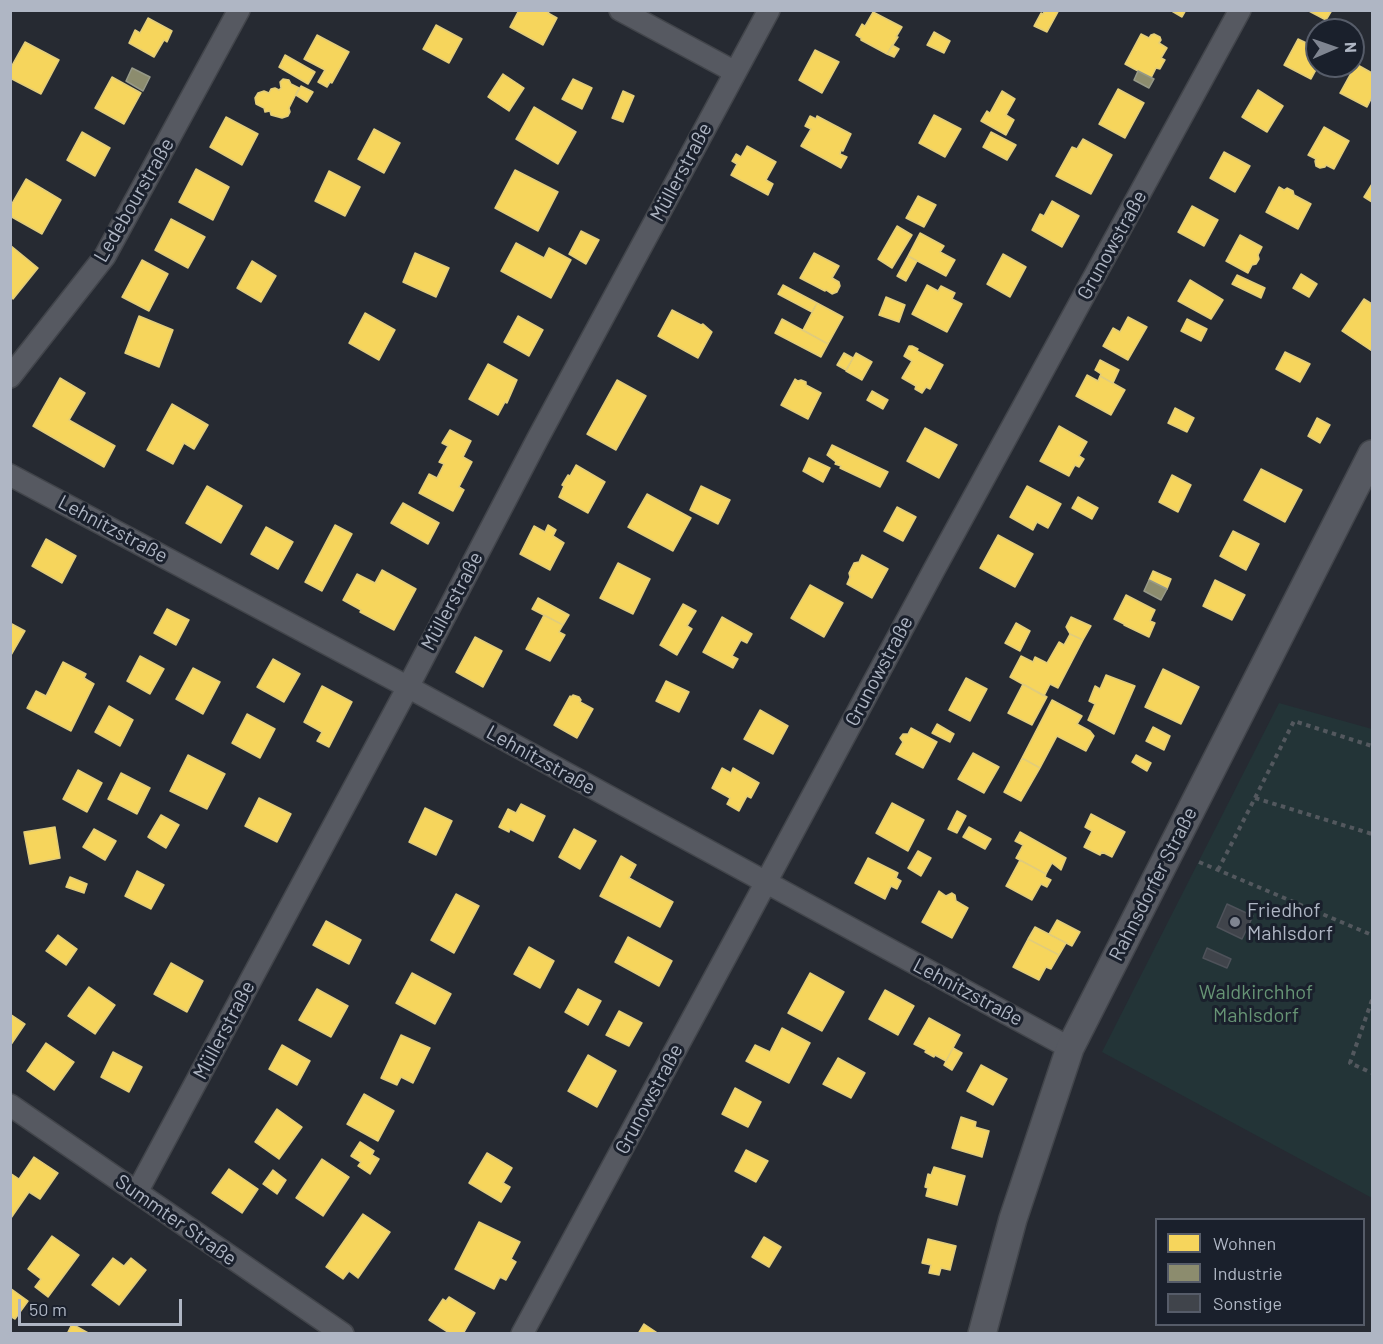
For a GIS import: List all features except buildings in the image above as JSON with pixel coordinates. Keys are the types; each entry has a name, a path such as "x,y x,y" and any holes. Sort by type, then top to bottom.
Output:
{"street":[{"name":"Ledebourstraße","path":"10,377 105,256 239,10"},
{"path":"620,10 735,72"},
{"name":"Müllerstraße","path":"137,1192 408,687 538,438 769,10"},
{"name":"Grunowstraße","path":"522,1334 935,568 1240,10"},
{"name":"Rahnsdorfer Straße","path":"982,1334 1013,1219 1070,1048 1372,454"},
{"name":"Lehnitzstraße","path":"10,475 408,687 1070,1048"},
{"name":"Summter Straße","path":"10,1105 343,1334"}],"path":[{"path":"1218,870 1294,722 1372,746"},
{"path":"1255,798 1372,834"},
{"path":"1199,862 1372,935"},
{"path":"1372,1000 1350,1063 1372,1073"}],"green space":[{"name":"Waldkirchhof Mahlsdorf","path":"1279,703 1372,729 1372,1198 1102,1052"}],"place":[{"name":"Friedhof Mahlsdorf","path":"1235,922"}]}
